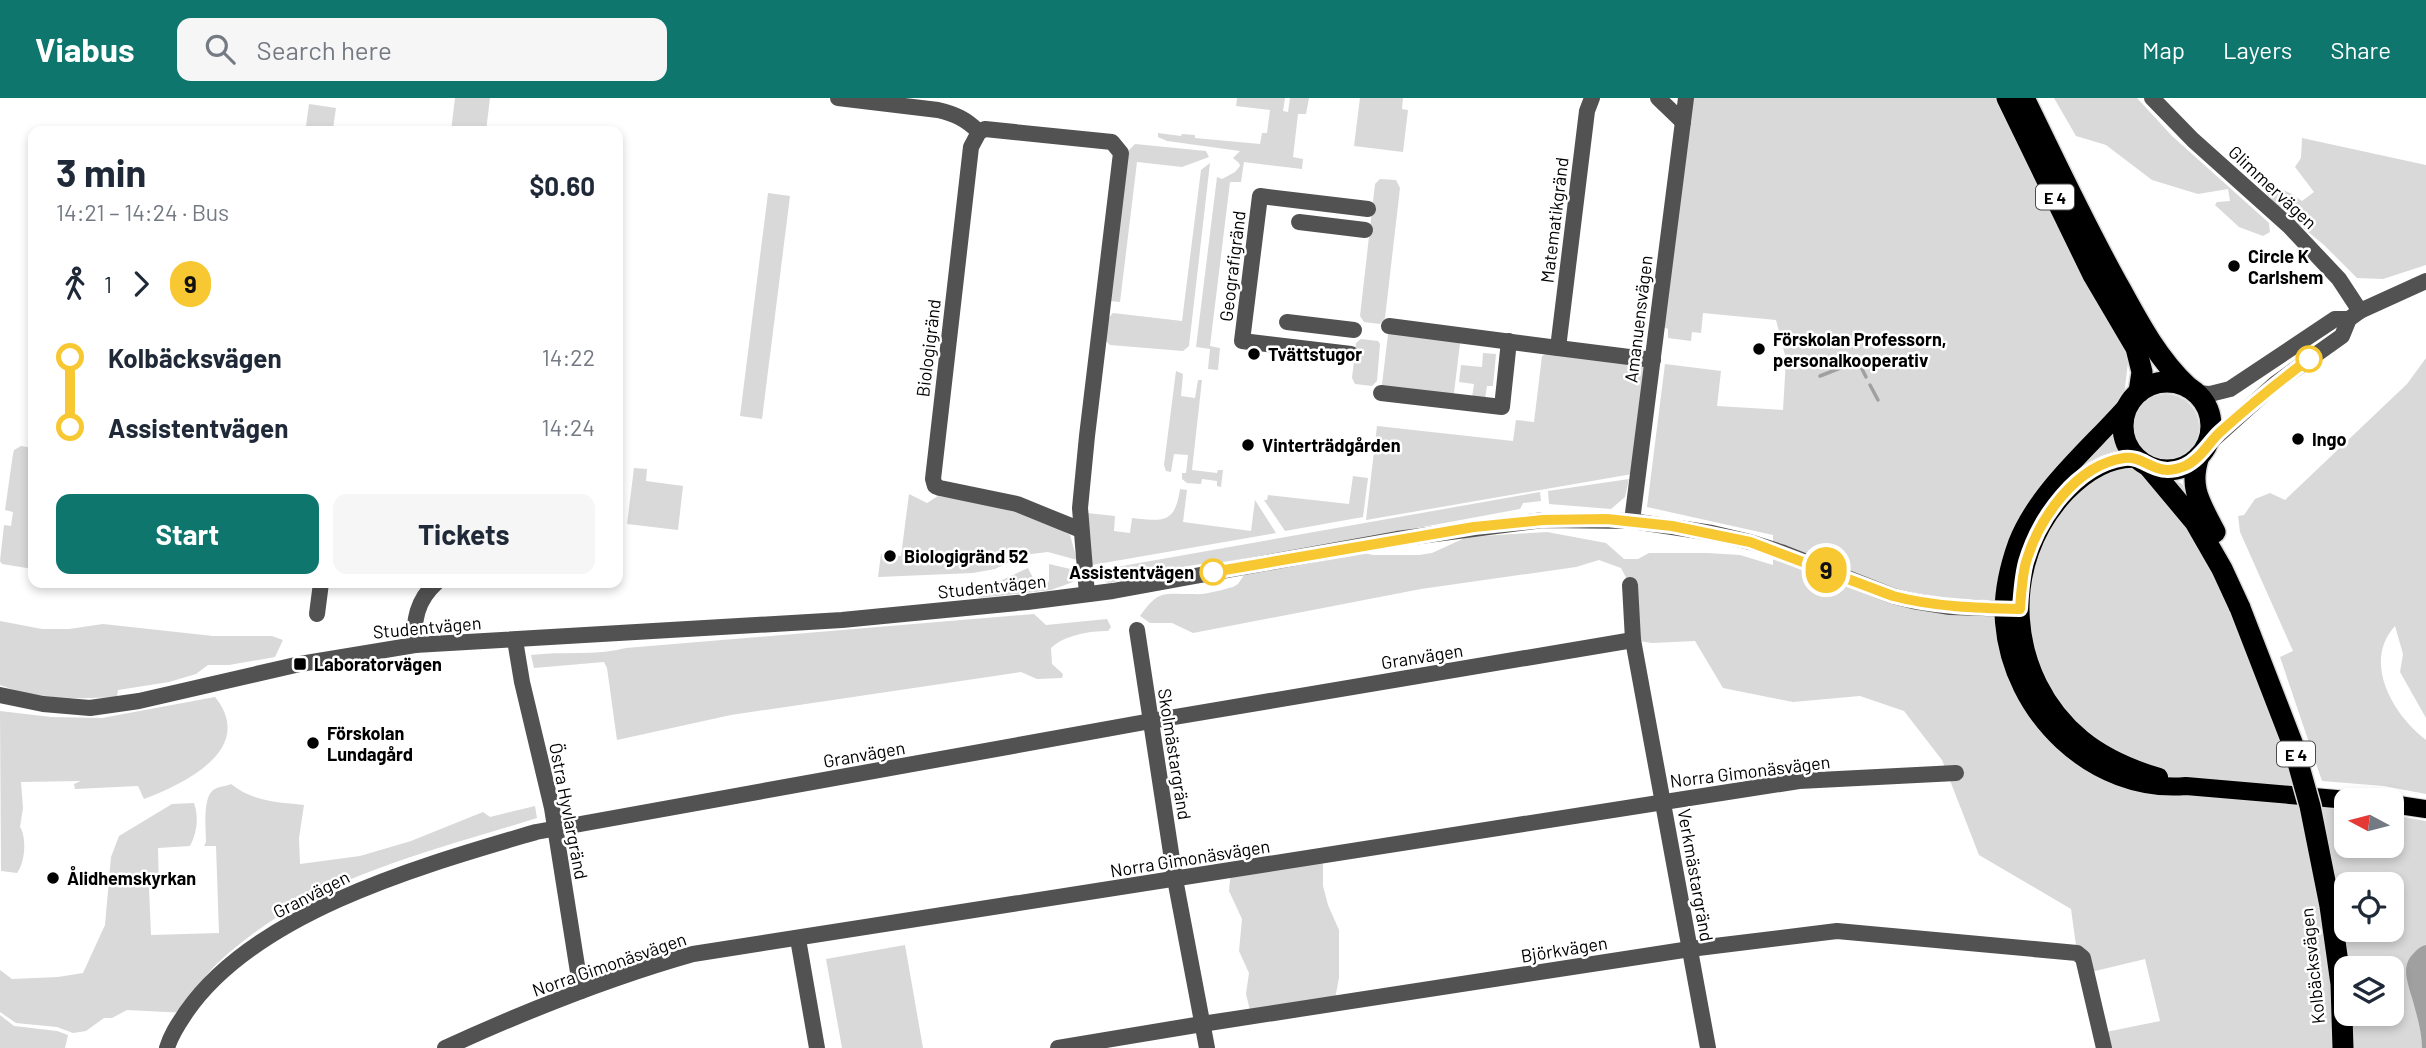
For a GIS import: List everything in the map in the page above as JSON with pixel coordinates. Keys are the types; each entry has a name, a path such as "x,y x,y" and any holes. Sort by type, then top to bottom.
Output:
{"highway":[{"name":"E 4","path":"2007,98 2093,275 2136,348 2142,372 2123,420 2123,436 2131,452 2143,463"},
{"name":"E 4","path":"2024,98 2105,263 2138,323 2165,362 2192,390 2208,412 2211,427 2202,452"},
{"path":"2134,397 2153,384 2169,382 2192,390"},
{"path":"2143,463 2168,470 2186,466 2202,452"},
{"name":"Kolbäcksvägen","path":"2202,452 2194,476 2195,491 2231,564 2242,603 2293,745 2310,806 2332,919 2340,984 2343,1048"},
{"name":"Kolbäcksvägen","path":"2143,463 2195,522 2242,603 2291,703 2311,763 2338,891 2347,956"},
{"name":"Kolbäcksvägen","path":"2353,1026 2354,1048"}],"main road":[{"path":"2134,397 2045,496 2028,520 2014,554 2012,609 2033,674 2050,706 2069,727 2110,758 2186,786 2334,799"},
{"path":"2012,609 2035,538 2051,511 2075,485 2099,467 2125,458 2143,463"},
{"path":"2404,806 2426,809"}],"street":[{"path":"838,98 939,104 969,122 979,132 992,129 1112,142 1121,153 1087,436 1081,530 1087,594"},
{"name":"Matematikgränd","path":"1558,348 1587,111 1592,98"},
{"path":"1658,98 1683,122"},
{"name":"Amanuensvägen","path":"1632,521 1686,98"},
{"name":"Glimmervägen","path":"2152,98 2193,141 2289,226 2339,279 2354,315"},
{"name":"Biologigränd","path":"979,132 971,147 934,448 934,486 1017,503 1081,530"},
{"name":"Geografigränd","path":"1351,354 1242,341 1260,196 1368,209"},
{"path":"1299,222 1365,230"},
{"path":"2192,390 2210,394 2230,389 2335,319 2354,315 2426,281"},
{"path":"2202,452 2276,383 2342,336 2354,315"},
{"path":"1287,322 1354,330"},
{"path":"1389,326 1653,360"},
{"path":"1381,393 1502,407 1509,341"},
{"name":"Studentvägen","path":"0,695 66,707 90,708 115,705 300,664 415,645 842,620 1027,602 1474,527 1543,520 1632,521 1712,533 1750,542 1893,596 1950,607 2012,609"},
{"name":"Verkmästargränd","path":"1630,585 1633,640 1708,1048"},
{"path":"317,614 320,588"},
{"path":"415,645 415,617 430,588"},
{"name":"Skolmästargränd","path":"1137,630 1175,880 1207,1048"},
{"name":"Östra Hyvlargränd","path":"515,640 555,829 581,991"},
{"name":"Granvägen","path":"167,1048 175,1029 200,993 237,958 300,920 383,882 462,854 555,829 1151,721 1633,640"},
{"name":"Norra Gimonäsvägen","path":"445,1048 581,991 694,954 1799,781 1956,773"},
{"name":"Björkvägen","path":"1058,1048 1690,949 1837,931 2077,953 2083,958 2104,1048"},
{"path":"798,939 817,1048"}],"shaded area":[{"path":"455,98 490,98 487,126 452,126"},
{"path":"1237,98 1285,98 1283,111 1288,112 1290,98 1309,98 1306,114 1298,114 1293,157 1303,159 1302,169 1244,162 1241,182 1230,182 1210,346 1220,348 1218,370 1208,369 1210,349 1196,347 1217,177 1222,179 1235,172 1240,166 1233,158 1240,151 1167,141 1158,137 1158,133 1260,144 1262,133 1267,133 1270,110 1236,106"},
{"path":"1360,98 1403,98 1402,109 1408,110 1403,152 1354,146"},
{"path":"1686,98 1997,98 2129,354 2122,412 2137,459 2182,484 2257,665 2302,806 2334,809 2334,858 2404,858 2404,817 2426,821 2426,1048 2104,1048 2101,1033 2160,1021 2145,959 2087,973 2077,953 2071,909 1979,855 1942,760 1904,711 1860,696 1793,702 1723,688 1695,641 1652,643 1633,640 1630,585 1621,568 1599,560 1576,567 1421,589 1193,633 1172,623 1150,623 1140,616 1152,601 1162,595 1203,594 1233,587 1250,566 1346,549 1373,555 1419,555 1432,553 1467,537 1547,532 1606,543 1624,559 1638,559 1649,553 1708,553 1740,555 1773,565 1773,535 1647,507 1665,364 1721,371 1717,406 1783,410 1786,359 1776,320 1703,313 1701,333 1692,332 1691,341 1668,338 1668,329 1657,324"},
{"path":"2054,98 2137,98 2172,136 2269,223 2270,232 2263,236 2239,227 2215,205 2217,202 2230,201 2228,189 2198,194 2152,180 2106,145 2076,136"},
{"path":"309,104 336,108 333,126 306,126"},
{"path":"2302,138 2426,165 2426,265 2383,279 2357,278 2324,245 2279,208 2265,192 2280,189 2302,201 2314,192 2295,167 2301,158"},
{"path":"1135,144 1206,151 1209,157 1182,167 1137,162 1120,302 1110,301 1128,151"},
{"path":"1210,163 1189,346 1183,351 1110,345 1105,340 1106,321 1113,313 1182,321 1201,170"},
{"path":"1380,179 1396,180 1400,188 1385,318 1380,324 1364,322 1360,316 1375,184"},
{"path":"768,193 790,196 762,419 740,416"},
{"path":"1389,326 1461,335 1453,401 1381,393"},
{"path":"1361,339 1378,341 1380,344 1377,381 1372,386 1355,384 1352,378 1356,343"},
{"path":"1558,348 1653,360 1638,473 1366,520 1377,426 1513,441 1516,420 1534,422 1542,356"},
{"path":"1483,353 1496,354 1493,386 1487,386 1485,399 1472,398 1474,384 1459,382 1461,365 1482,367"},
{"path":"2426,358 2426,718 2400,672 2403,654 2395,626 2381,655 2386,687 2393,702 2403,717 2426,740 2426,794 2404,788 2322,781 2280,657 2293,651 2240,532 2238,516 2244,515 2255,499 2270,493 2285,500 2407,384"},
{"path":"1176,371 1183,374 1181,396 1195,398 1198,380 1202,380 1192,470 1217,473 1218,470 1223,470 1221,487 1217,486 1217,481 1202,479 1201,484 1187,483 1182,479 1182,473 1186,473 1188,455 1174,454 1171,472 1166,471 1164,465"},
{"path":"2166,394 2179,397 2189,404 2196,414 2199,427 2196,440 2189,450 2179,457 2166,460 2153,457 2143,450 2136,440 2133,427 2136,414 2143,404 2153,397"},
{"path":"21,446 28,447 28,568 2,564 0,561 4,525 11,526 13,512 5,510 14,450"},
{"path":"634,468 647,469 646,481 683,486 678,530 627,524"},
{"path":"1353,476 1368,478 1363,517 1285,531 1264,500 1267,500 1268,495 1349,504"},
{"path":"1629,479 1625,497 1611,509 1549,504 1548,491"},
{"path":"1180,489 1187,490 1183,522 1251,531 1255,500 1276,533 1092,565 1087,513 1115,516 1114,531 1130,533 1132,518 1159,520 1171,515"},
{"path":"1540,492 1541,501 1523,503 1520,509 1217,565 1212,562 1177,568 1174,573 1108,583 1095,575 1094,571"},
{"path":"909,494 927,503 938,496 1021,509 1070,535 1077,560 1048,552 1023,555 995,569 973,573 878,577 881,554 901,556"},
{"path":"1049,564 1079,571 1073,582 1051,590 979,598 977,594 963,594 961,586 1000,581 1028,568 1036,584 1044,587 1049,581"},
{"path":"1034,614 1046,625 1107,619 1111,627 1108,631 1070,637 1051,648 1052,664 1063,674 1062,678 1037,679 1021,672 731,715 617,740 604,662 534,668 531,655 602,652"},
{"path":"0,621 42,629 69,629 103,624 213,636 272,636 283,640 275,657 229,665 208,665 196,674 169,682 118,690 117,697 58,697 28,693 0,685"},
{"path":"215,697 226,716 227,733 222,748 195,774 160,792 144,799 138,786 75,789 74,784 81,781 21,782 23,808 20,827 24,837 23,857 17,873 1,871 0,711 51,717 102,718"},
{"path":"231,784 257,798 304,805 299,838 300,864 360,856 411,841 483,812 490,817 535,806 537,818 423,853 348,880 278,916 246,939 212,969 200,984 186,1013 127,1010 112,1018 104,1018 86,1031 73,1033 57,1027 16,1023 0,1012 0,970 12,979 83,973 105,925 111,857 119,836 172,804 194,803 196,830 190,846 158,848 159,887 149,888 151,935 219,933 216,846 204,846 206,813 211,792"},
{"path":"1323,856 1323,886 1339,930 1339,978 1334,1004 1250,1010 1246,994 1249,973 1239,951 1242,919 1229,891 1231,870"},
{"path":"905,945 923,1048 842,1048 826,959"},
{"path":"2426,945 2426,1048 2422,1048 2420,1027 2406,972 2413,954"},
{"path":"0,1015 14,1026 57,1031 68,1035 65,1048 0,1048"}],"waterway":[{"path":"1820,376 1858,361 1866,377"},
{"path":"1870,385 1878,400"}],"bus line":[{"name":"9","path":"1213,572 1474,527 1543,520 1607,519 1672,526 1750,542 1893,596 1913,601 1950,607 2020,609 2024,571 2035,538 2051,511 2083,477 2099,467 2125,458 2137,459 2158,470 2186,466 2276,383 2309,359"}],"place":[{"name":"Circle K Carlshem","path":"2234,266"},
{"name":"Förskolan Professorn, personalkooperativ","path":"1759,349"},
{"name":"Tvättstugor","path":"1254,354"},
{"name":"Ingo","path":"2298,439"},
{"name":"Vinterträdgården","path":"1248,445"},
{"name":"Biologigränd 52","path":"890,556"},
{"name":"Assistentvägen","path":"1213,572"},
{"name":"Laboratorvägen","path":"300,664"},
{"name":"Förskolan Lundagård","path":"313,743"},
{"name":"Ålidhemskyrkan","path":"53,878"}]}
